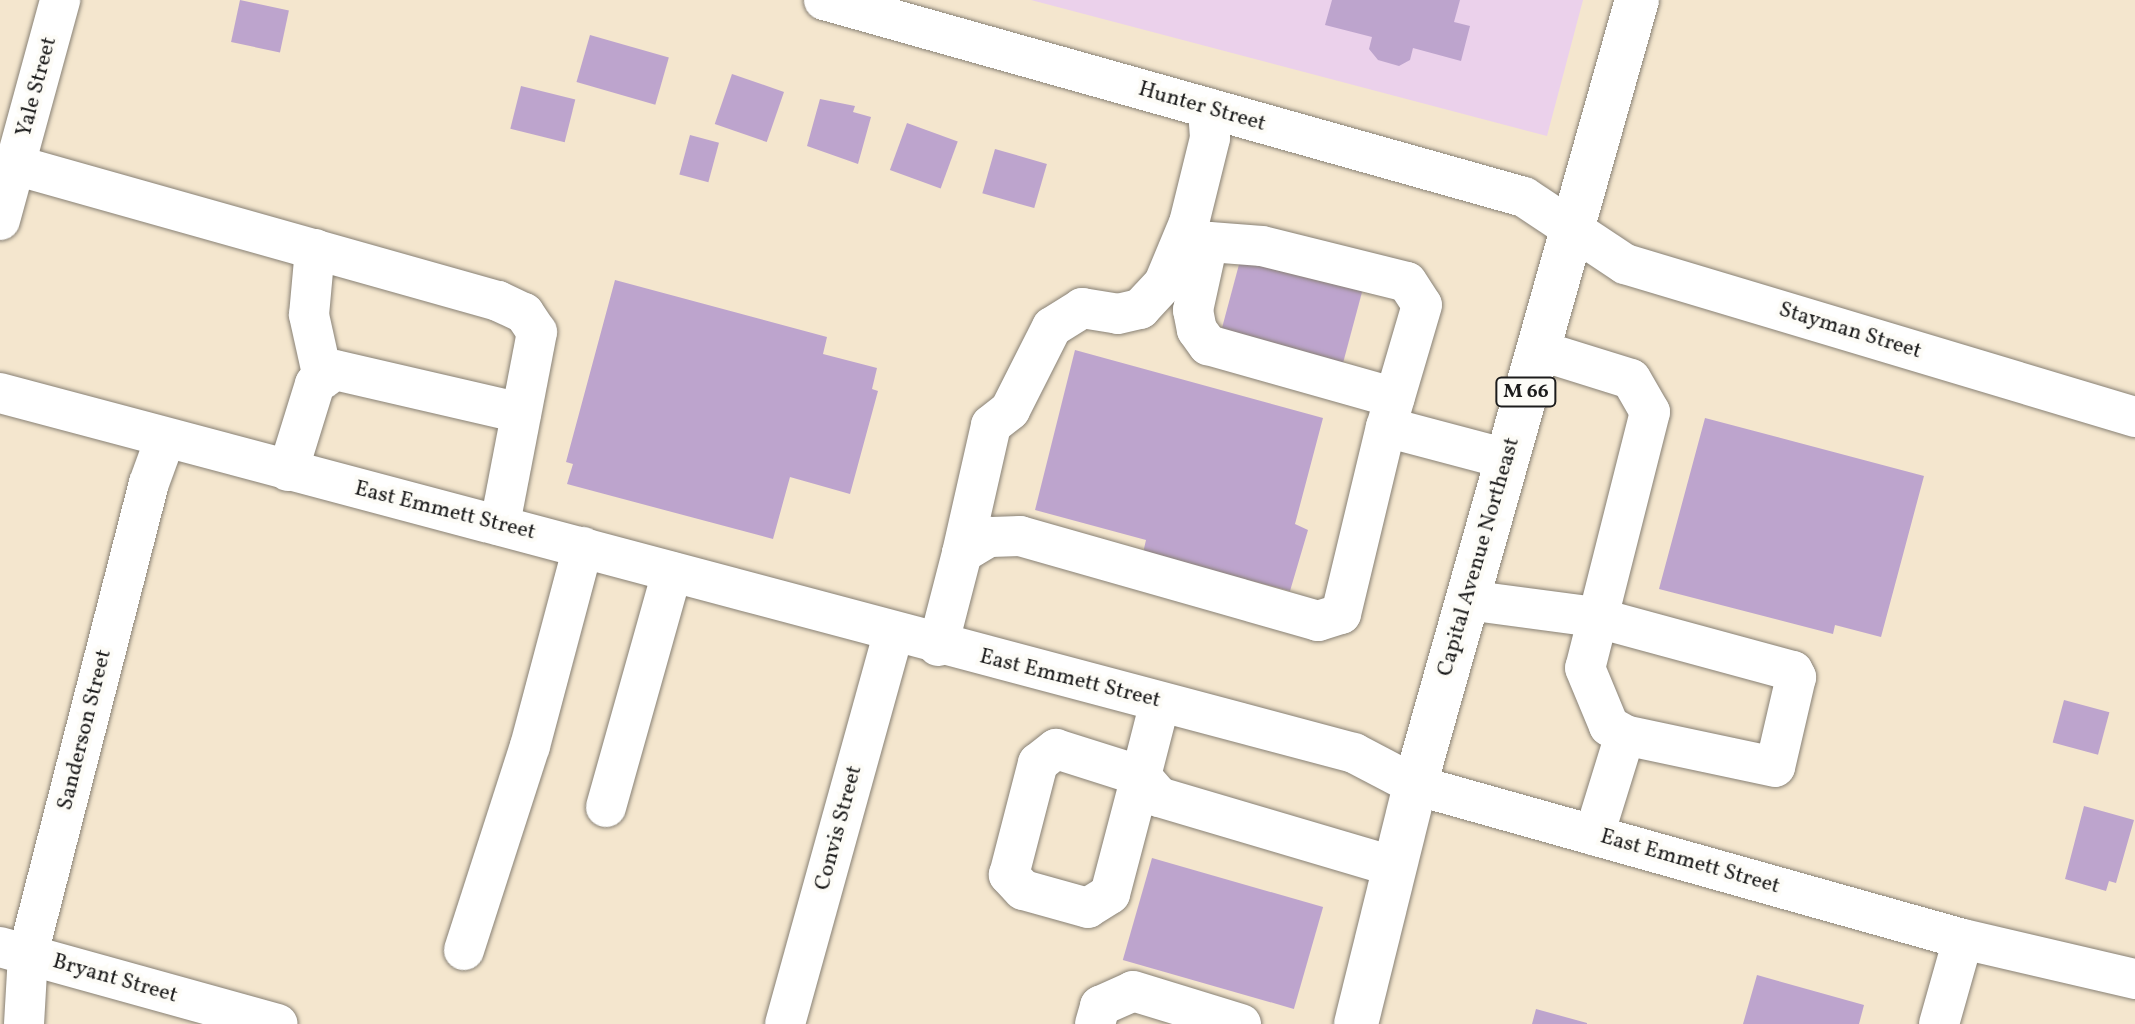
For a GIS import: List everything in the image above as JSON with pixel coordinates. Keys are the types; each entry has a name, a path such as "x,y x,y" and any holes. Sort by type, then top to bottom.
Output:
{"main road":[{"name":"Capital Avenue Northeast","path":"1356,1024 1415,785 1637,0"}],"street":[{"name":"Yale Street","path":"0,220 60,0"},
{"name":"Hunter Street","path":"824,0 1524,197 1572,231"},
{"path":"1208,108 1210,138 1196,241 1193,310 1197,330 1208,345 1507,459"},
{"path":"15,165 315,249 524,313 537,332 500,525"},
{"name":"Stayman Street","path":"1572,231 1625,264 2135,417"},
{"path":"962,553 989,537 1020,536 1318,621 1341,614 1390,412 1422,305 1407,282 1262,246 1196,241"},
{"path":"938,646 991,425 1017,398 1052,327 1082,308 1118,314 1140,309 1196,241"},
{"path":"315,249 309,315 323,378"},
{"path":"1467,600 1594,617 1793,671 1796,677 1775,767 1625,735 1609,726 1585,668 1594,617 1650,412 1631,379 1538,350"},
{"path":"288,471 315,384 335,370 521,413"},
{"name":"East Emmett Street","path":"0,393 583,547 938,646 1354,753 1415,785 1963,939 2135,979"},
{"name":"Sanderson Street","path":"24,1024 14,950 149,483 165,439"},
{"path":"464,950 530,746 583,547"},
{"path":"606,807 672,572"},
{"name":"Convis Street","path":"785,1024 894,632"},
{"path":"1160,702 1141,776 1159,797 1395,867"},
{"path":"1594,835 1625,735"},
{"path":"1939,1024 1963,939"},
{"name":"Bryant Street","path":"14,950 277,1024"},
{"path":"1095,1024 1100,1006 1133,991 1241,1024"}],"shaded area":[{"path":"1031,0 1583,0 1547,136"}],"building":[{"path":"240,0 289,10 280,52 231,42"},
{"path":"1332,0 1460,0 1454,22 1470,26 1461,61 1413,48 1410,60 1399,66 1378,60 1369,49 1372,37 1325,25"},
{"path":"590,35 669,58 655,105 576,82"},
{"path":"732,74 784,92 767,142 715,124"},
{"path":"521,86 575,100 565,142 510,129"},
{"path":"820,99 855,106 853,112 871,117 858,164 807,146"},
{"path":"907,123 958,141 941,188 890,170"},
{"path":"690,135 719,143 708,182 679,175"},
{"path":"995,149 1047,164 1034,208 982,193"},
{"path":"1241,257 1363,290 1341,369 1220,336"},
{"path":"615,280 827,337 823,354 877,368 872,389 878,391 850,494 790,477 773,539 567,484 573,464 566,462"},
{"path":"1075,350 1323,418 1295,524 1308,530 1290,591 1143,553 1146,540 1035,510"},
{"path":"1705,418 1924,476 1881,637 1835,625 1833,634 1659,589"},
{"path":"2064,700 2109,712 2098,755 2053,743"},
{"path":"2084,806 2134,820 2116,883 2109,881 2106,891 2065,879"},
{"path":"1152,858 1323,907 1294,1009 1123,960"},
{"path":"1757,975 1864,1005 1859,1024 1743,1024"},
{"path":"1536,1009 1587,1023 1587,1024 1532,1024"}]}
